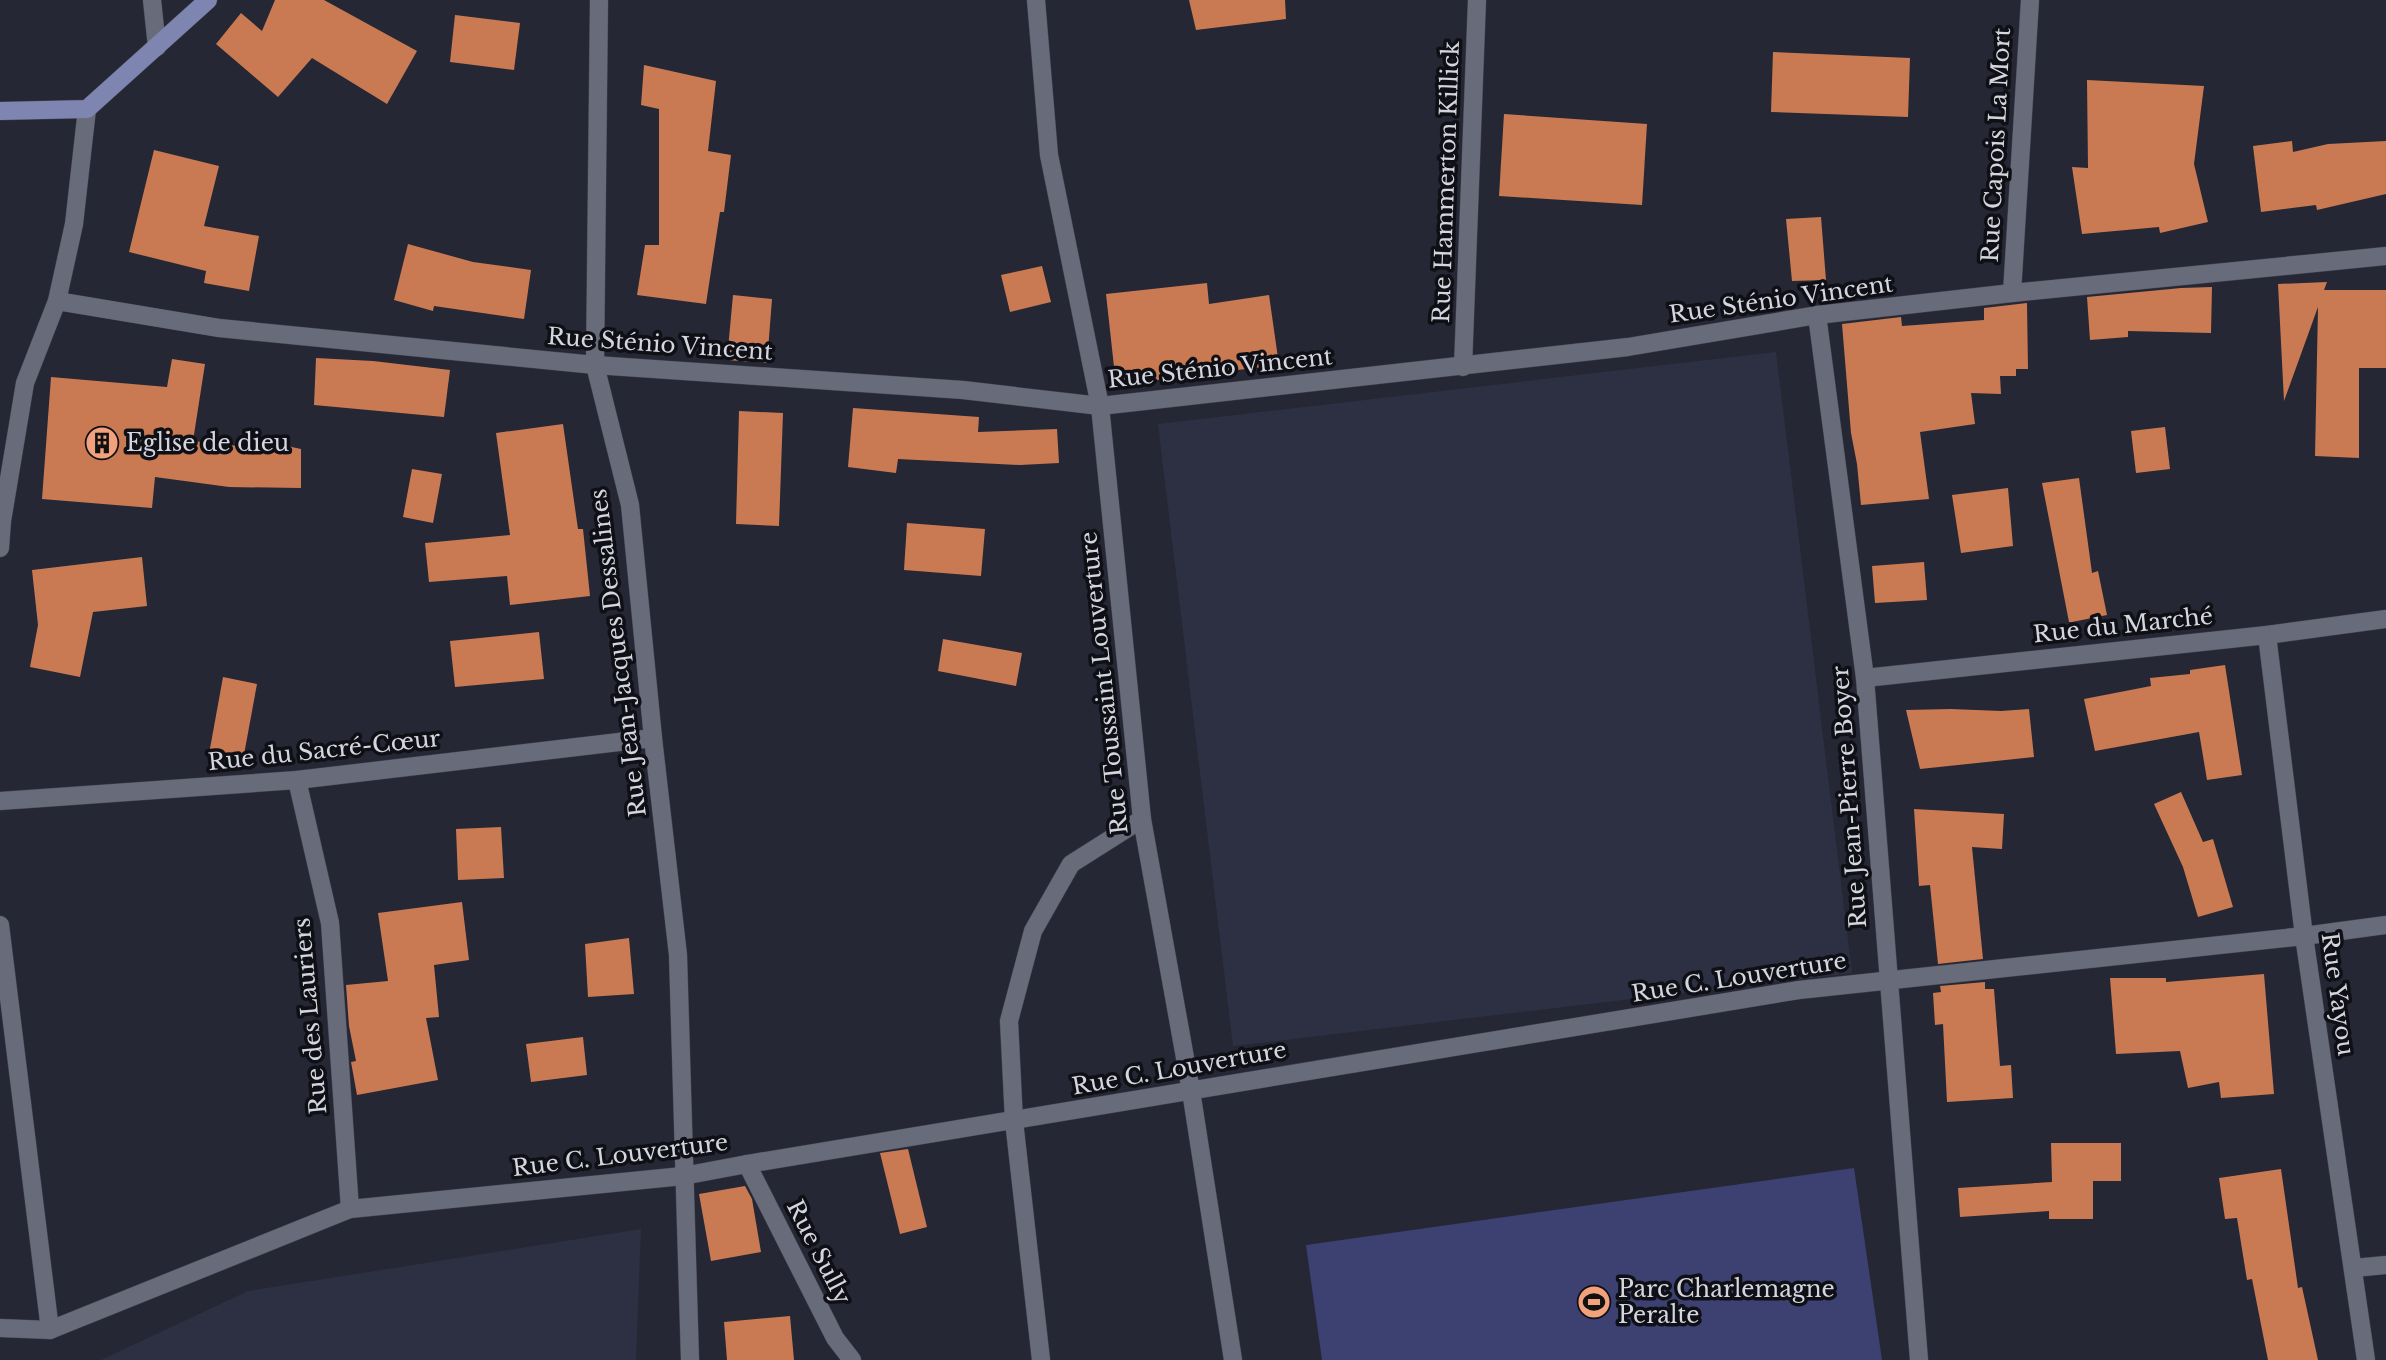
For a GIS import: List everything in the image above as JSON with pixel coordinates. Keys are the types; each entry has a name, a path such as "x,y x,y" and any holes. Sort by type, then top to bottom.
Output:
{"main road":[{"path":"0,111 88,109 208,0"}],"street":[{"path":"152,0 157,47"},
{"name":"Rue Jean-Jacques Dessalines","path":"599,0 595,365 630,505 678,956 690,1360"},
{"name":"Rue Toussaint Louverture","path":"1036,0 1049,155 1100,406 1142,819 1191,1091 1233,1360"},
{"name":"Rue Hammerton Killick","path":"1463,367 1477,0"},
{"name":"Rue Capois La Mort","path":"2012,293 2030,0"},
{"path":"0,548 25,383 57,301 74,224 88,109"},
{"name":"Rue Sténio Vincent","path":"57,301 219,328 595,365 963,390 1100,406 1628,347 1817,315 2386,256"},
{"name":"Rue Jean-Pierre Boyer","path":"1817,315 1866,678 1919,1360"},
{"name":"Rue du Marché","path":"1866,678 2267,635 2386,619"},
{"name":"Rue Yayou","path":"2267,635 2304,936 2367,1360"},
{"name":"Rue du Sacré-Cœur","path":"0,801 298,780 653,738"},
{"name":"Rue des Lauriers","path":"298,780 330,923 349,1209"},
{"path":"1041,1360 1014,1121 1009,1021 1033,931 1071,864 1142,819"},
{"path":"0,925 50,1330"},
{"name":"Rue C. Louverture","path":"0,1328 50,1330 349,1209 683,1176 1786,992 2386,925"},
{"name":"Rue Sully","path":"747,1164 835,1338 852,1360"},
{"path":"2354,1268 2386,1265"}],"shaded area":[{"path":"1776,352 1852,973 1233,1046 1158,424"},
{"name":"Parc Charlemagne Peralte","path":"1854,1168 1882,1360 1322,1360 1306,1245"},
{"path":"641,1229 636,1360 101,1360 248,1291"}],"building":[{"path":"275,0 324,0 417,51 387,104 312,58 278,97 216,44 241,13 262,31"},
{"path":"1189,0 1285,0 1286,19 1196,30"},
{"path":"455,15 520,23 514,70 450,62"},
{"path":"1773,52 1910,58 1908,117 1771,112"},
{"path":"644,65 716,81 708,151 731,155 724,212 720,212 706,304 637,295 645,245 659,245 659,109 641,105"},
{"path":"2087,80 2204,86 2194,164 2208,222 2160,233 2159,227 2082,234 2072,167 2088,168"},
{"path":"1504,114 1647,124 1642,205 1499,196"},
{"path":"2292,141 2293,152 2328,144 2386,141 2386,194 2317,210 2316,205 2261,212 2253,146"},
{"path":"154,150 219,166 204,226 259,236 249,291 204,283 206,271 129,252"},
{"path":"1821,217 1826,280 1792,281 1786,219"},
{"path":"408,244 473,262 531,270 524,319 434,306 433,311 394,300"},
{"path":"1042,266 1051,302 1010,312 1001,275"},
{"path":"2327,282 2324,290 2386,290 2386,368 2359,368 2359,458 2315,456 2318,307 2284,401 2278,284"},
{"path":"1207,283 1209,304 1269,295 1279,365 1116,385 1106,294"},
{"path":"2212,287 2211,333 2128,331 2128,337 2090,340 2087,297"},
{"path":"733,295 772,299 767,363 727,360"},
{"path":"2027,303 2028,369 2016,369 2016,376 2000,376 2001,394 1971,393 1975,424 1920,432 1929,499 1861,505 1851,433 1842,324 1901,317 1902,326 1984,320 1984,308"},
{"path":"316,358 450,370 444,417 314,405"},
{"name":"Eglise de dieu","path":"172,359 205,364 193,441 273,450 273,443 301,449 301,488 229,487 155,477 152,508 42,499 51,377 167,387"},
{"path":"853,408 979,417 978,432 1057,429 1059,463 1020,465 898,459 896,473 848,467"},
{"path":"739,411 783,413 779,526 736,524"},
{"path":"563,424 578,529 583,529 590,596 510,605 507,576 429,582 425,543 510,535 496,433"},
{"path":"2165,427 2170,469 2136,473 2131,431"},
{"path":"412,469 442,474 433,523 403,517"},
{"path":"2079,478 2092,573 2098,571 2107,615 2069,622 2042,483"},
{"path":"2008,488 2013,546 1961,553 1952,495"},
{"path":"907,523 985,529 981,576 904,570"},
{"path":"142,557 147,606 93,612 80,677 30,667 38,625 32,570"},
{"path":"1924,562 1927,600 1875,603 1872,566"},
{"path":"539,632 544,679 455,687 450,641"},
{"path":"943,639 1022,653 1016,686 938,671"},
{"path":"2225,665 2242,775 2207,780 2199,732 2095,751 2084,699 2151,686 2150,678 2190,674 2190,670"},
{"path":"223,677 257,684 243,760 209,754"},
{"path":"2029,709 2034,757 1920,769 1906,710"},
{"path":"2181,792 2203,842 2213,839 2233,907 2198,917 2183,867 2154,804"},
{"path":"1914,809 2004,814 2002,849 1972,847 1983,959 1938,964 1930,885 1919,886"},
{"path":"501,827 504,878 458,880 456,829"},
{"path":"462,902 469,960 434,965 439,1017 426,1018 438,1080 357,1095 351,1062 356,1061 349,1026 346,985 388,981 378,913"},
{"path":"629,938 634,994 588,997 585,944"},
{"path":"2264,974 2274,1094 2221,1098 2219,1082 2188,1088 2180,1051 2116,1054 2110,978 2166,978 2166,982"},
{"path":"1985,982 1985,989 1994,989 2000,1066 2011,1065 2013,1098 1947,1102 1943,1024 1935,1025 1933,993 1941,992 1940,986"},
{"path":"583,1037 587,1075 531,1082 526,1044"},
{"path":"2051,1143 2121,1143 2121,1181 2093,1181 2093,1219 2049,1219 2049,1211 1960,1217 1958,1188 2052,1182"},
{"path":"908,1149 927,1227 900,1234 880,1153"},
{"path":"2281,1169 2298,1288 2302,1287 2318,1360 2268,1360 2252,1279 2247,1280 2237,1218 2225,1219 2219,1178"},
{"path":"745,1186 752,1199 761,1252 711,1261 699,1194"},
{"path":"790,1316 794,1360 727,1360 724,1322"}],"place":[{"name":"Eglise de dieu","path":"102,443"},
{"name":"Parc Charlemagne Peralte","path":"1594,1302"}]}
